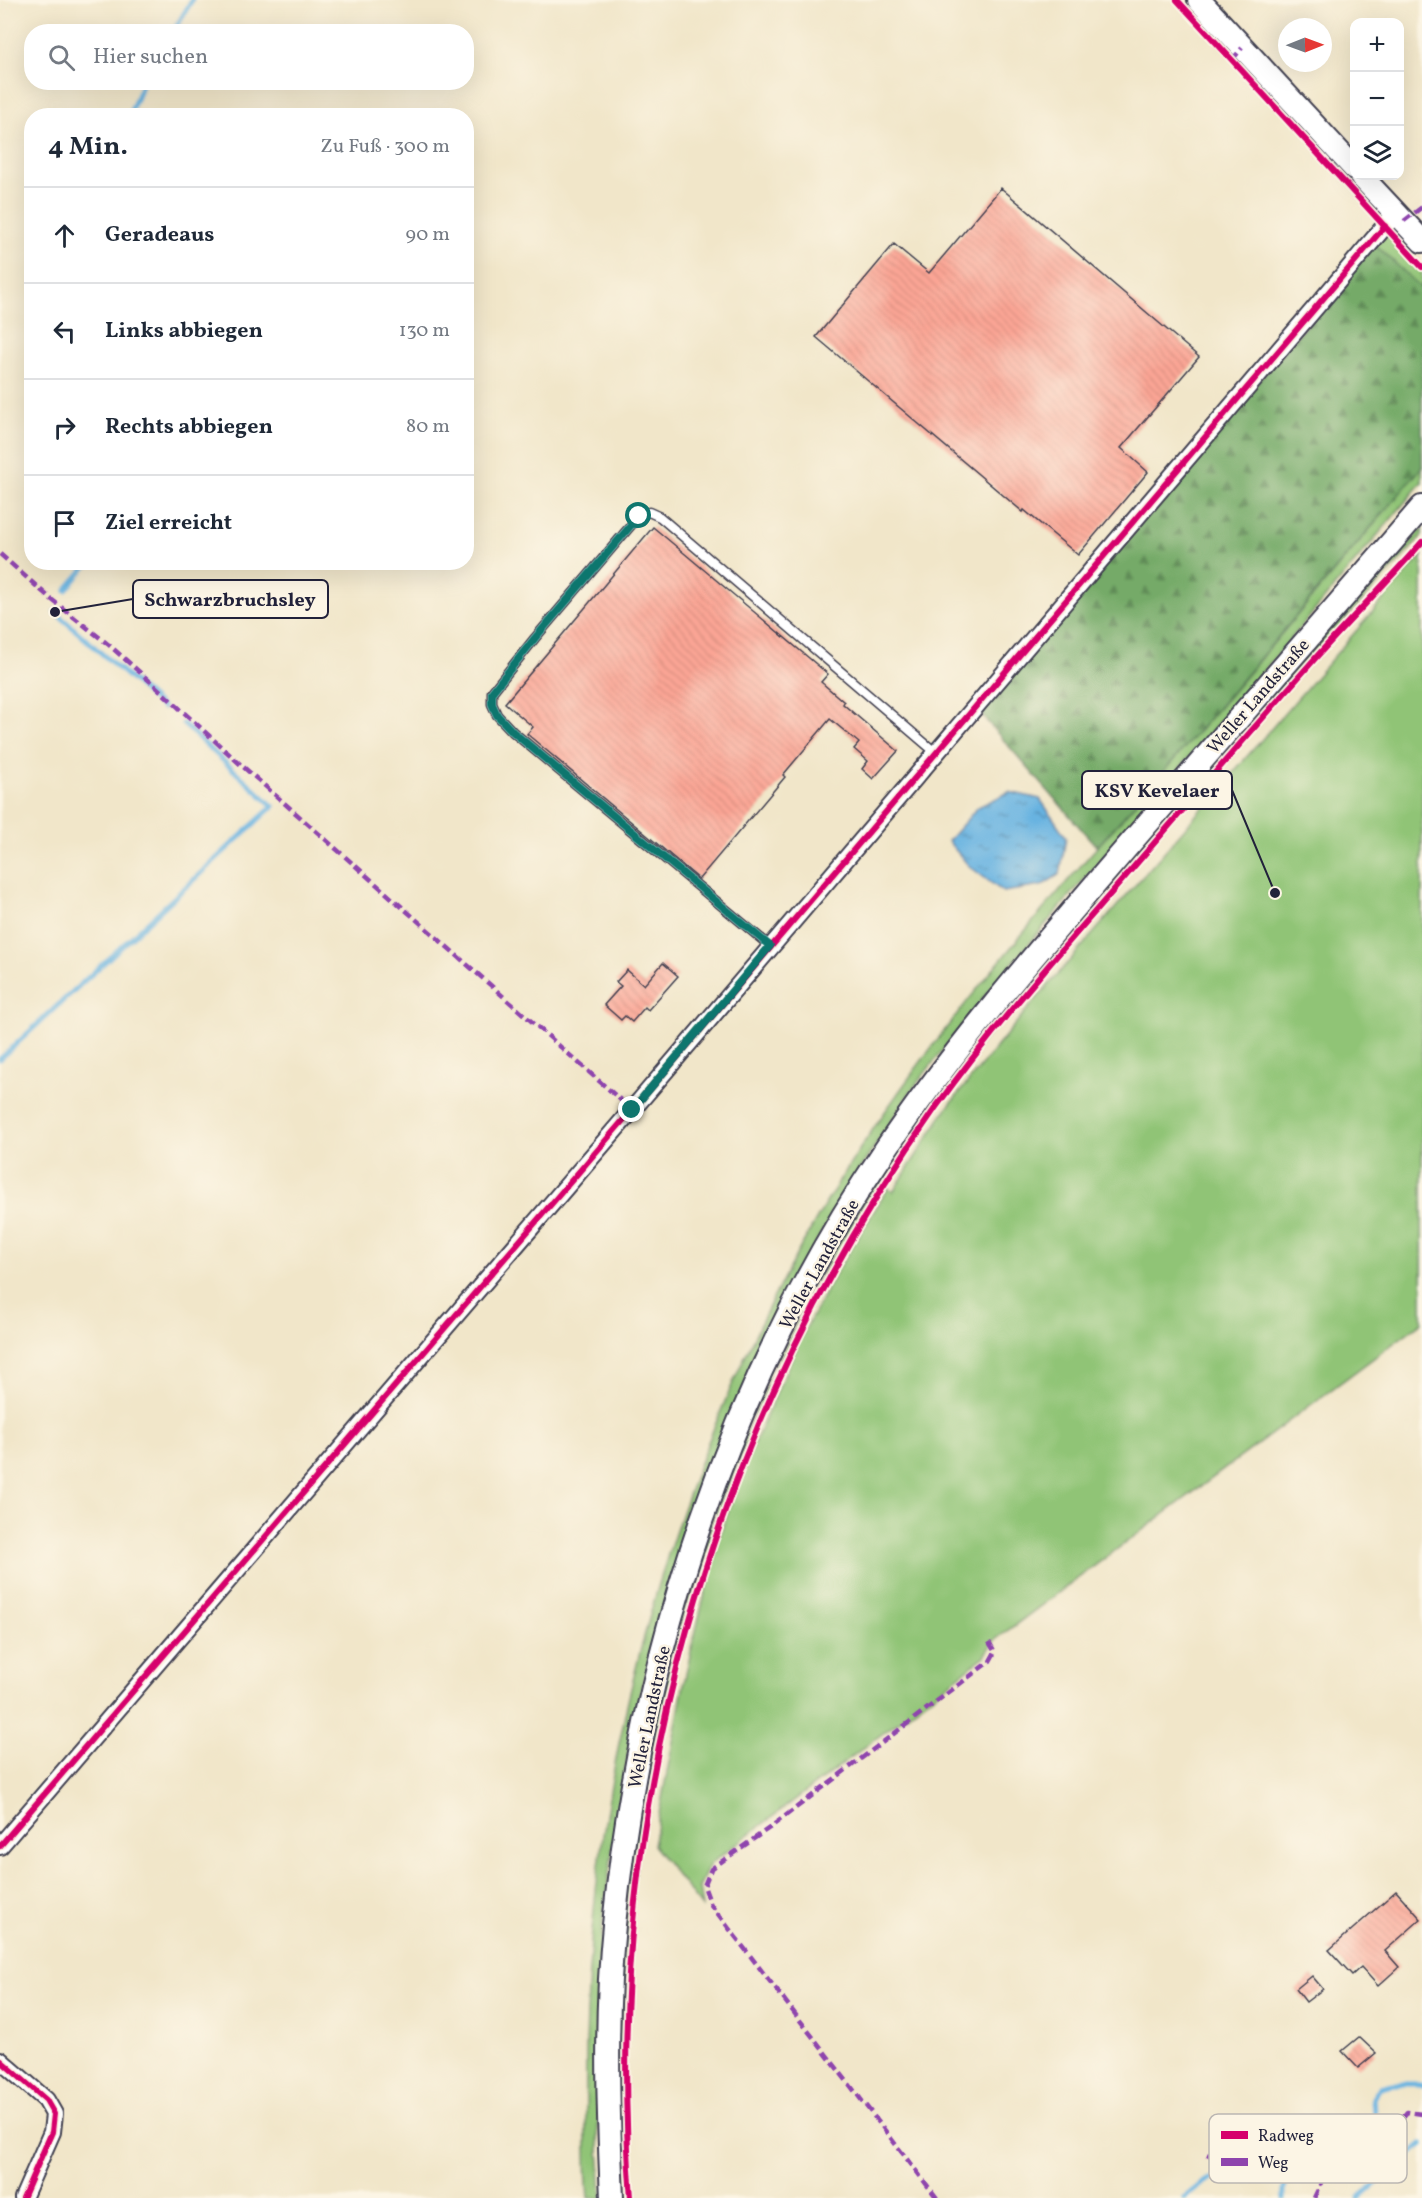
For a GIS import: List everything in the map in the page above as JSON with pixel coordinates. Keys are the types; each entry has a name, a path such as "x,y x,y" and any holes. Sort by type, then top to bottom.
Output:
{"main road":[{"path":"1199,0 1350,164"},
{"path":"1365,180 1422,241"},
{"name":"Weller Landstraße","path":"612,2198 608,2040 614,1926 628,1814 641,1742 676,1598 699,1526 760,1375 818,1260 871,1171 960,1046 1039,950 1422,507"}],"street":[{"path":"0,1846 1396,213"},
{"path":"0,2060 46,2100 54,2114 52,2132 23,2198"}],"lane":[{"path":"770,946 513,732 497,715 492,704 492,692 535,638 639,516 650,512 660,517 935,752"}],"green space":[{"path":"1388,235 1422,272 1422,289 1375,244"},
{"path":"1375,244 1422,289 1422,467 1186,746 1097,847 978,711"},
{"path":"1422,467 1422,482 1290,640 991,988 911,1091 843,1195 799,1272 691,1519 670,1582 638,1700 618,1809 603,1917 597,2029 598,2133 602,2198 588,2198 586,2123 589,1973 601,1848 623,1724 654,1601 694,1480 742,1364 798,1251 863,1144 935,1042 1013,945 1239,684"},
{"path":"1422,529 1422,536 1239,739 1002,1016 948,1086 897,1158 842,1248 792,1341 749,1438 712,1537 681,1638 657,1740 639,1844 627,1949 623,2105 627,2198 622,2198 619,2029 622,1945 631,1861 647,1768 667,1676 692,1586 721,1498 756,1411 795,1326 839,1243 889,1162 965,1057 1257,711"},
{"path":"1422,555 1422,1322 995,1640 985,1656 710,1864 699,1887 702,1907 653,1845 687,1668 717,1543 742,1471 801,1337 834,1276 888,1188 893,1192 946,1109 1025,1012"}],"water":[{"path":"1009,792 1040,799 1066,837 1060,874 1041,886 1003,892 968,865 948,841 978,807"}],"building":[{"path":"1001,188 1199,357 1121,448 1148,472 1078,555 1024,510 1023,512 816,337 894,244 929,273"},
{"path":"653,527 828,674 821,682 898,751 873,779 862,769 868,761 854,749 859,743 830,719 783,775 785,777 699,879 527,734 533,727 505,703"},
{"path":"663,963 678,976 648,1010 645,1007 632,1022 625,1016 621,1020 604,1005 621,986 616,982 627,970 644,985"},
{"path":"1396,1891 1421,1919 1385,1951 1399,1967 1378,1986 1361,1967 1352,1975 1329,1950"},
{"path":"1312,1976 1323,1989 1306,2002 1296,1989"},
{"path":"1359,2037 1376,2053 1358,2068 1342,2051"}],"waterway":[{"path":"178,24 192,0"},
{"path":"132,108 140,90"},
{"path":"66,590 83,570"},
{"path":"55,612 163,708"},
{"path":"0,1059 273,806 183,724"},
{"path":"1374,2114 1373,2098 1380,2087 1392,2084 1422,2084"},
{"path":"1407,2157 1422,2144"},
{"path":"1185,2198 1209,2180"},
{"path":"1284,2198 1286,2183"},
{"path":"1359,2198 1376,2183"}],"marked path":[{"path":"1232,60 1242,48"},
{"path":"1404,221 1422,207"},
{"path":"0,554 51,599 109,645 240,764 632,1110"},
{"path":"937,2198 711,1905 704,1886 711,1869 772,1826 990,1661 995,1652 989,1642"},
{"path":"1405,2114 1407,2112 1422,2114"},
{"path":"1314,2198 1321,2183"}],"cycle path":[{"path":"1177,0 1422,267"},
{"path":"0,1846 632,1110 1385,226"},
{"path":"631,2198 626,2052 634,1908 655,1765 688,1625 733,1489 790,1356 857,1229 936,1107 999,1024 1319,654 1422,542"},
{"path":"0,2060 46,2100 54,2114 52,2132 23,2198"}],"place":[{"name":"Schwarzbruchsley","path":"55,612"},
{"name":"KSV Kevelaer","path":"1275,893"}],"route":[{"path":"632,1110 770,946 513,732 497,715 492,704 492,692 639,516"}]}
